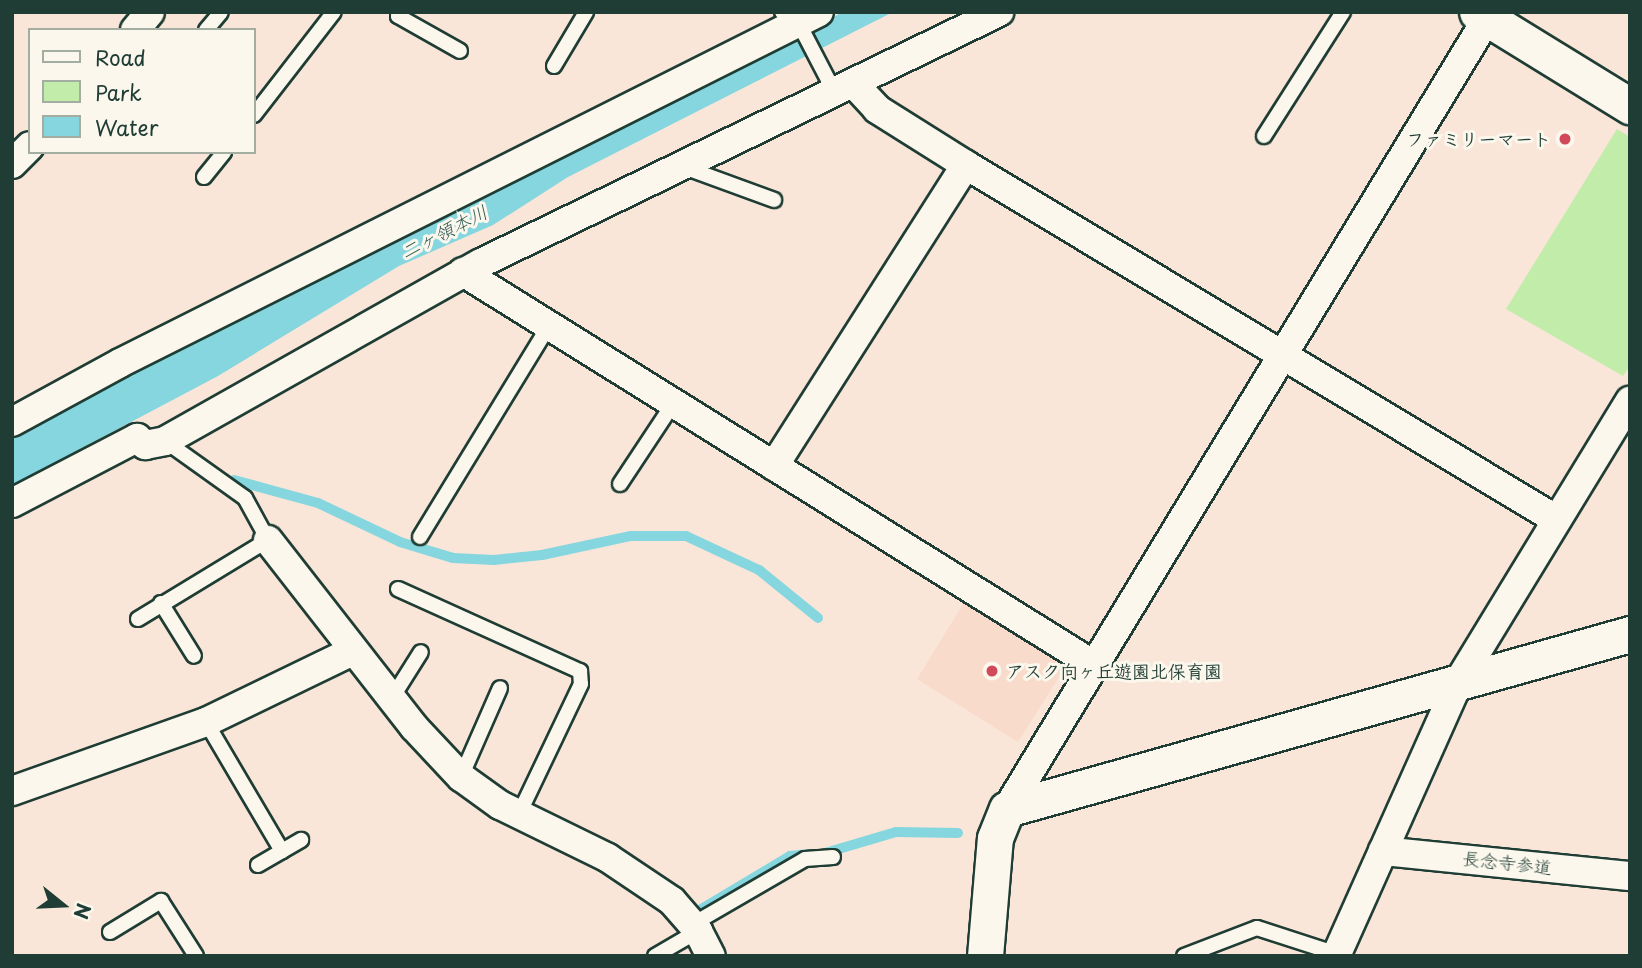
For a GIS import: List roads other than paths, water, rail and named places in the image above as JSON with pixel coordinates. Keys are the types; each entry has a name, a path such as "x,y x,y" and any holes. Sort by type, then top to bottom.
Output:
{"street":[{"path":"137,28 150,12"},
{"path":"12,503 137,438 145,445 165,441 463,272 999,12"},
{"path":"985,956 995,838 1007,809 1283,358 1485,14 1630,106"},
{"path":"12,422 120,363 800,16"},
{"path":"845,89 1283,358 1558,520"},
{"path":"12,164 28,148"},
{"path":"774,466 966,165"},
{"path":"463,272 1094,665"},
{"path":"1336,955 1460,679 1630,401"},
{"path":"268,540 353,651 461,777 519,814 608,858 672,901 701,937"},
{"path":"1007,809 1460,679 1630,634"},
{"path":"12,791 206,722 353,651"},
{"name":"長念寺参道","path":"1383,851 1630,876"}],"lane":[{"path":"208,28 220,12"},
{"path":"256,112 334,12"},
{"path":"401,12 398,16 460,51"},
{"path":"554,66 586,12"},
{"path":"1264,136 1343,12"},
{"path":"800,16 845,89"},
{"path":"204,177 222,154"},
{"path":"681,166 774,201"},
{"path":"420,537 549,326"},
{"path":"620,484 673,404"},
{"path":"138,619 268,540 245,498 165,441"},
{"path":"398,589 580,671 581,684 519,814"},
{"path":"161,603 194,656"},
{"path":"392,698 421,652"},
{"path":"461,777 500,688"},
{"path":"206,722 282,851"},
{"path":"258,865 301,840"},
{"path":"654,956 701,937 805,859 833,857"},
{"path":"110,932 162,901 196,956"},
{"path":"1184,956 1257,928 1336,955"}],"water":[{"name":"二ヶ領本川","path":"843,12 893,12 568,177 493,225 399,266 218,376 12,485 12,433"}],"waterway":[{"path":"234,480 318,503 400,542 453,558 494,560 542,555 631,536 686,536 759,570 818,618"},
{"path":"825,853 896,832 958,833"},
{"path":"693,914 790,856 810,854"}],"place":[{"name":"ファミリーマート","path":"1565,139"},
{"name":"アスク向ヶ丘遊園北保育園","path":"992,671"}]}
